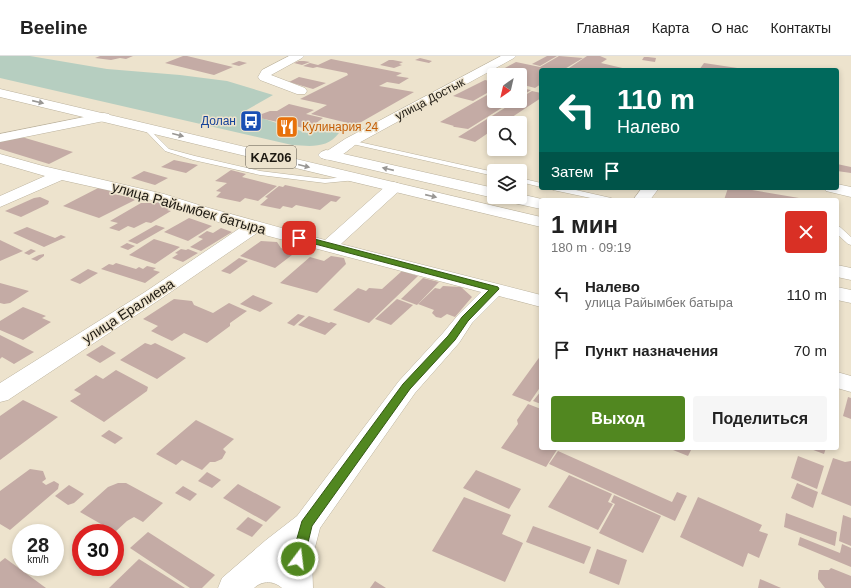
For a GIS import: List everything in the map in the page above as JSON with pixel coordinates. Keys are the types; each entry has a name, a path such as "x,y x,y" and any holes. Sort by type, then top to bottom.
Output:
{"main road":[{"name":"улица Достык","path":"329,156 350,142 510,56"},
{"name":"KАZ06","path":"0,79 107,111 145,127 539,222"},
{"name":"KАZ06","path":"0,93 107,111"},
{"name":"KАZ06","path":"310,151 487,192"},
{"path":"527,201 539,204"},
{"path":"839,271 851,274"},
{"path":"839,294 851,297"}],"street":[{"path":"298,56 266,72 264,77 301,91"},
{"path":"0,138 34,132 107,111"},
{"name":"улица Райымбек батыра","path":"0,158 20,166 59,176 121,188 329,246 539,300"},
{"path":"0,202 59,176"},
{"path":"329,246 394,187"},
{"path":"839,189 851,192"},
{"path":"643,198 649,190"},
{"name":"улица Ералиева","path":"0,394 152,296 255,226"},
{"path":"241,580 307,524 407,387 452,338 465,319 495,289"},
{"path":"839,381 851,384"},
{"path":"298,586 298,559 307,524"},
{"path":"241,580 267,569 284,571 298,586"}],"lane":[{"path":"350,142 487,172"},
{"path":"527,182 539,185"},
{"path":"565,190 602,198"},
{"path":"839,231 851,242"}],"green space":[{"path":"0,56 30,56 107,69 180,75 227,81 273,95 243,112 307,133 317,129 339,133 329,142 324,144 312,146 292,145 0,78"}],"building":[{"path":"100,56 133,56 126,59 120,58 111,60 95,58"},
{"path":"183,56 233,67 214,75 165,63"},
{"path":"547,56 557,56 540,66 532,64"},
{"path":"559,56 583,58 566,68 539,68 539,85 535,88 527,86 527,68 505,68 516,62 540,67"},
{"path":"587,56 600,56 607,59 601,63 622,68 569,68"},
{"path":"644,57 656,58 655,62 642,60"},
{"path":"420,58 432,61 429,63 415,60"},
{"path":"331,59 402,73 396,76 409,78 399,84 387,82 379,86 414,92 356,125 311,114 327,105 300,99 348,75 347,73 317,67 313,68 303,66 310,63 318,65"},
{"path":"389,60 403,62 399,64 402,65 394,68 380,65"},
{"path":"239,61 247,63 239,66 231,64"},
{"path":"299,61 310,62 302,65 294,63"},
{"path":"704,63 737,68 700,68"},
{"path":"299,77 326,83 313,89 289,82"},
{"path":"485,80 487,80 487,93 473,101 453,96"},
{"path":"532,91 539,93 539,99 527,107 527,94"},
{"path":"487,95 487,108 502,108 468,129 453,127 454,126 440,122"},
{"path":"289,104 314,110 306,114 323,118 308,129 260,118 259,115 270,111 277,111"},
{"path":"505,108 526,108 514,116 492,116"},
{"path":"487,119 487,134 475,142 458,137"},
{"path":"15,135 73,152 49,164 0,149 0,141"},
{"path":"174,160 198,165 186,173 161,167"},
{"path":"839,164 851,167 851,173 839,171"},
{"path":"231,170 246,174 242,177 277,186 258,201 245,198 240,202 216,197 221,192 216,191 227,183 215,181"},
{"path":"144,171 168,178 155,185 131,178"},
{"path":"285,185 341,197 336,202 331,201 320,210 296,205 292,208 283,206 280,209 260,205 268,198 265,197 279,186 283,187"},
{"path":"102,186 118,191 113,194 129,197 135,200 99,218 63,206"},
{"path":"727,190 752,190 799,198 725,198"},
{"path":"40,197 49,201 48,204 21,217 5,211 34,198"},
{"path":"141,203 159,203 162,208 167,205 173,207 167,210 171,211 151,223 146,222 134,228 128,226 119,231 109,228 118,223 110,221"},
{"path":"189,218 212,226 188,241 164,232"},
{"path":"156,225 165,228 137,244 128,241"},
{"path":"27,227 55,238 61,235 66,237 44,247 13,233"},
{"path":"221,228 232,232 201,251 190,247 203,239 198,237 207,231 213,233"},
{"path":"154,239 180,247 155,264 129,255"},
{"path":"0,240 23,251 0,261"},
{"path":"261,241 277,242 281,248 291,252 292,255 275,268 240,256"},
{"path":"127,243 135,246 128,250 120,247"},
{"path":"305,245 311,247 301,255 294,254"},
{"path":"31,249 36,251 29,255 24,253"},
{"path":"181,249 188,249 198,253 183,262 172,258 178,254 175,253"},
{"path":"44,254 44,256 37,261 31,259 39,255"},
{"path":"331,256 344,258 346,264 317,293 280,283 310,257 324,261"},
{"path":"239,258 248,261 230,274 221,271"},
{"path":"116,263 136,269 139,267 143,269 147,266 156,268 153,270 160,272 145,283 101,269 109,264 113,265"},
{"path":"88,269 98,273 80,284 70,280"},
{"path":"402,271 418,276 369,323 333,310 358,288 366,291 369,288 382,289"},
{"path":"423,278 439,282 417,305 401,299"},
{"path":"0,283 29,291 10,303 0,303"},
{"path":"443,286 461,287 472,297 455,317 447,314 441,318 436,317 432,313 434,310 418,304 435,288 440,289"},
{"path":"253,295 273,303 260,312 240,304"},
{"path":"174,299 192,301 194,305 213,313 229,303 247,311 230,323 230,326 207,343 184,333 172,341 151,331 158,326 143,319"},
{"path":"397,299 413,305 391,325 375,319"},
{"path":"23,307 46,316 42,318 51,322 23,340 0,330 0,321"},
{"path":"298,314 305,316 294,326 287,323"},
{"path":"309,316 329,323 331,322 337,324 325,335 298,325"},
{"path":"0,335 34,352 14,364 2,357 0,359"},
{"path":"145,343 151,345 155,343 186,358 157,379 120,360"},
{"path":"102,345 116,353 100,363 86,355"},
{"path":"539,358 539,389 530,402 512,395"},
{"path":"116,370 148,387 147,391 104,422 70,401 81,394 74,390 96,375 103,379"},
{"path":"539,394 539,403 533,401"},
{"path":"848,397 851,398 851,419 843,416"},
{"path":"23,400 58,417 0,460 0,416"},
{"path":"528,404 539,408 539,450 557,450 546,467 501,448 518,424 517,420"},
{"path":"196,420 234,439 223,449 226,452 222,459 215,462 210,462 202,470 182,460 176,465 156,454"},
{"path":"109,430 123,438 115,444 101,436"},
{"path":"673,450 691,450 688,456"},
{"path":"813,450 825,450 824,454"},
{"path":"558,451 672,502 677,492 687,496 675,521 549,464"},
{"path":"798,456 824,466 817,489 791,478"},
{"path":"833,458 845,462 851,461 851,506 821,494"},
{"path":"30,469 43,471 46,479 42,482 46,485 54,481 59,484 58,489 17,524 12,524 12,528 10,530 0,524 0,491"},
{"path":"476,470 521,489 509,509 463,488"},
{"path":"207,472 221,480 212,488 198,481"},
{"path":"569,475 612,494 608,502 613,504 598,530 548,507"},
{"path":"118,483 126,483 163,503 143,522 134,517 124,524 101,524 80,512 108,487"},
{"path":"797,483 818,492 813,508 791,498"},
{"path":"238,484 281,507 266,522 223,498"},
{"path":"69,485 84,494 74,503 68,505 55,496"},
{"path":"183,486 197,494 190,501 175,493"},
{"path":"614,495 661,516 643,553 599,533 615,504 611,502"},
{"path":"464,497 511,515 502,534 523,543 505,582 432,551"},
{"path":"698,497 762,525 759,531 768,534 759,558 748,553 743,567 680,537"},
{"path":"786,513 837,532 835,546 784,527"},
{"path":"843,515 851,518 851,546 839,541"},
{"path":"248,517 263,525 252,537 236,529"},
{"path":"533,526 591,547 584,564 526,542"},
{"path":"148,532 215,575 202,588 190,588 130,548"},
{"path":"800,537 840,553 842,544 851,548 851,567 798,545"},
{"path":"597,549 627,560 619,585 589,573"},
{"path":"5,558 12,563 12,576 30,576 46,588 0,588 0,562"},
{"path":"139,559 185,588 109,588 121,576 124,576 124,574"},
{"path":"831,568 851,576 851,588 825,588 818,579 819,570 829,570"},
{"path":"760,579 781,588 758,588"},
{"path":"375,581 386,588 370,588"}],"place":[{"name":"Долан","path":"251,121"},
{"name":"Кулинария 24","path":"287,127"}],"route":[{"path":"298,559 307,524 407,387 452,338 465,319 495,289 299,238"}]}
